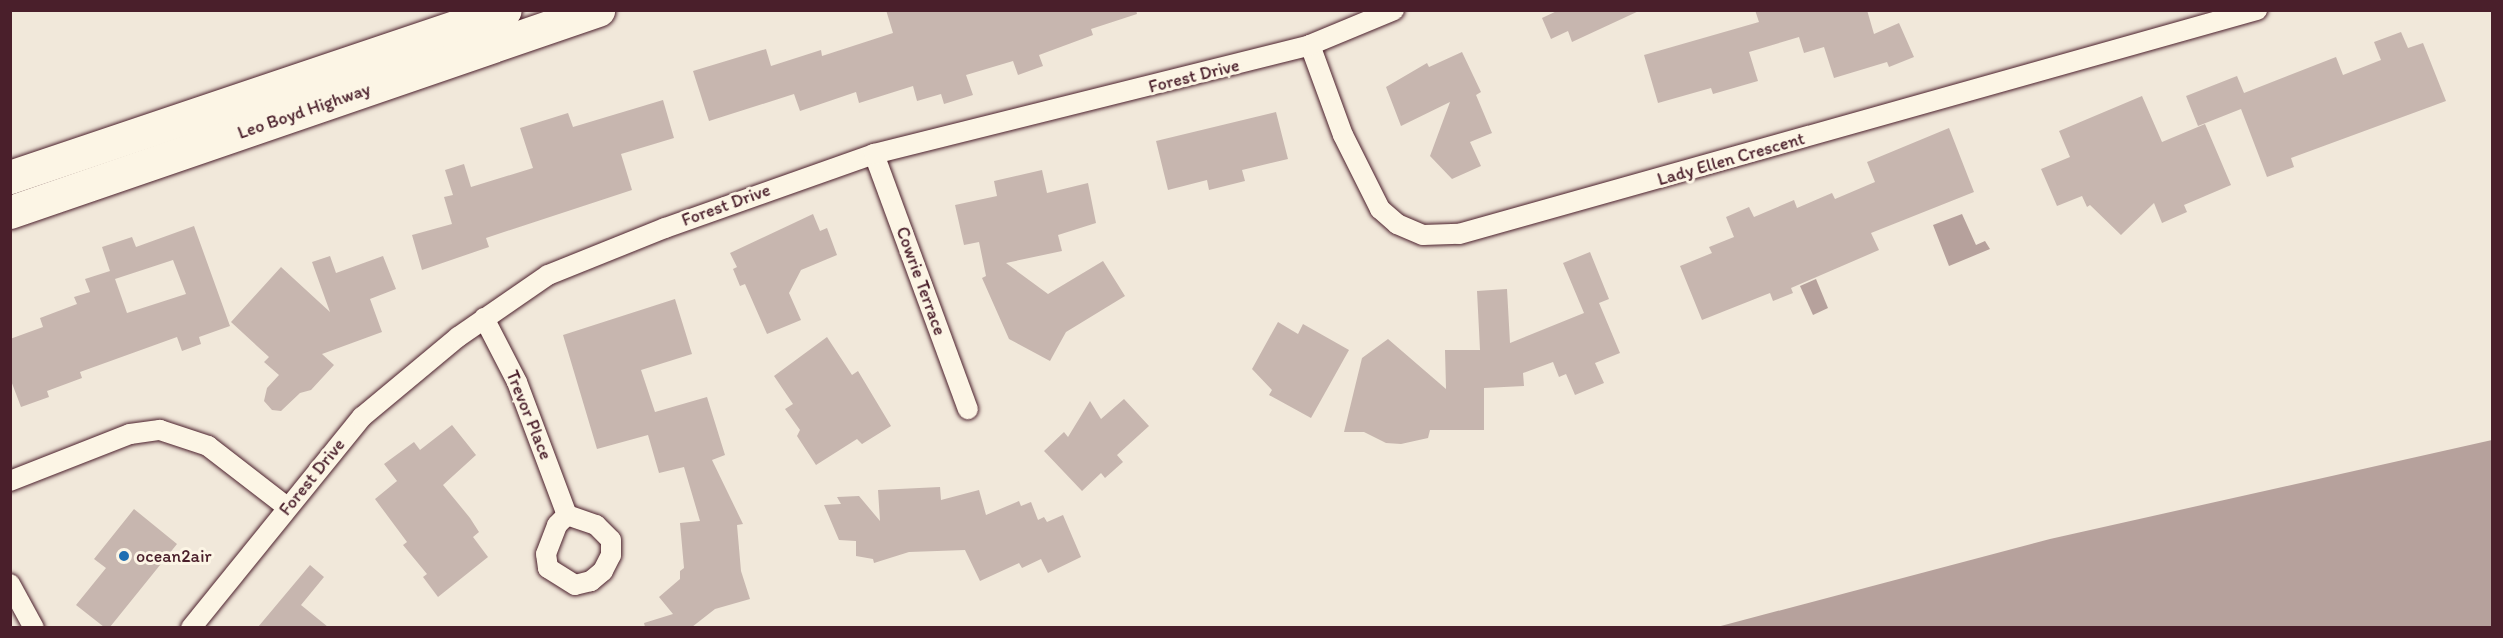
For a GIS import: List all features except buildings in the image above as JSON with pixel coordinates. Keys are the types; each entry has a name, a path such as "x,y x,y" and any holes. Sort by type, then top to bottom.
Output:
{"highway":[{"name":"Leo Boyd Highway","path":"10,177 505,10"},
{"name":"Leo Boyd Highway","path":"10,212 598,10"}],"street":[{"name":"Forest Drive","path":"191,627 339,442 387,393 484,318 548,275 581,260 874,154 1310,45 1394,10"},
{"name":"Lady Ellen Crescent","path":"1310,45 1343,135 1380,209 1397,224 1423,235 1459,234 2257,10"},
{"name":"Cowrie Terrace","path":"874,154 968,409"},
{"name":"Trevor Place","path":"484,318 517,382 567,514"},
{"path":"10,481 130,434 160,430 208,446 287,507"},
{"path":"10,584 34,627"}],"shaded area":[{"path":"1962,214 1976,245 1985,241 1990,249 1949,266 1933,225"},
{"path":"1816,279 1828,308 1813,315 1800,286"},
{"path":"2492,440 2492,627 1717,627 2050,539"}],"place":[{"name":"ocean2air","path":"124,556"}]}
